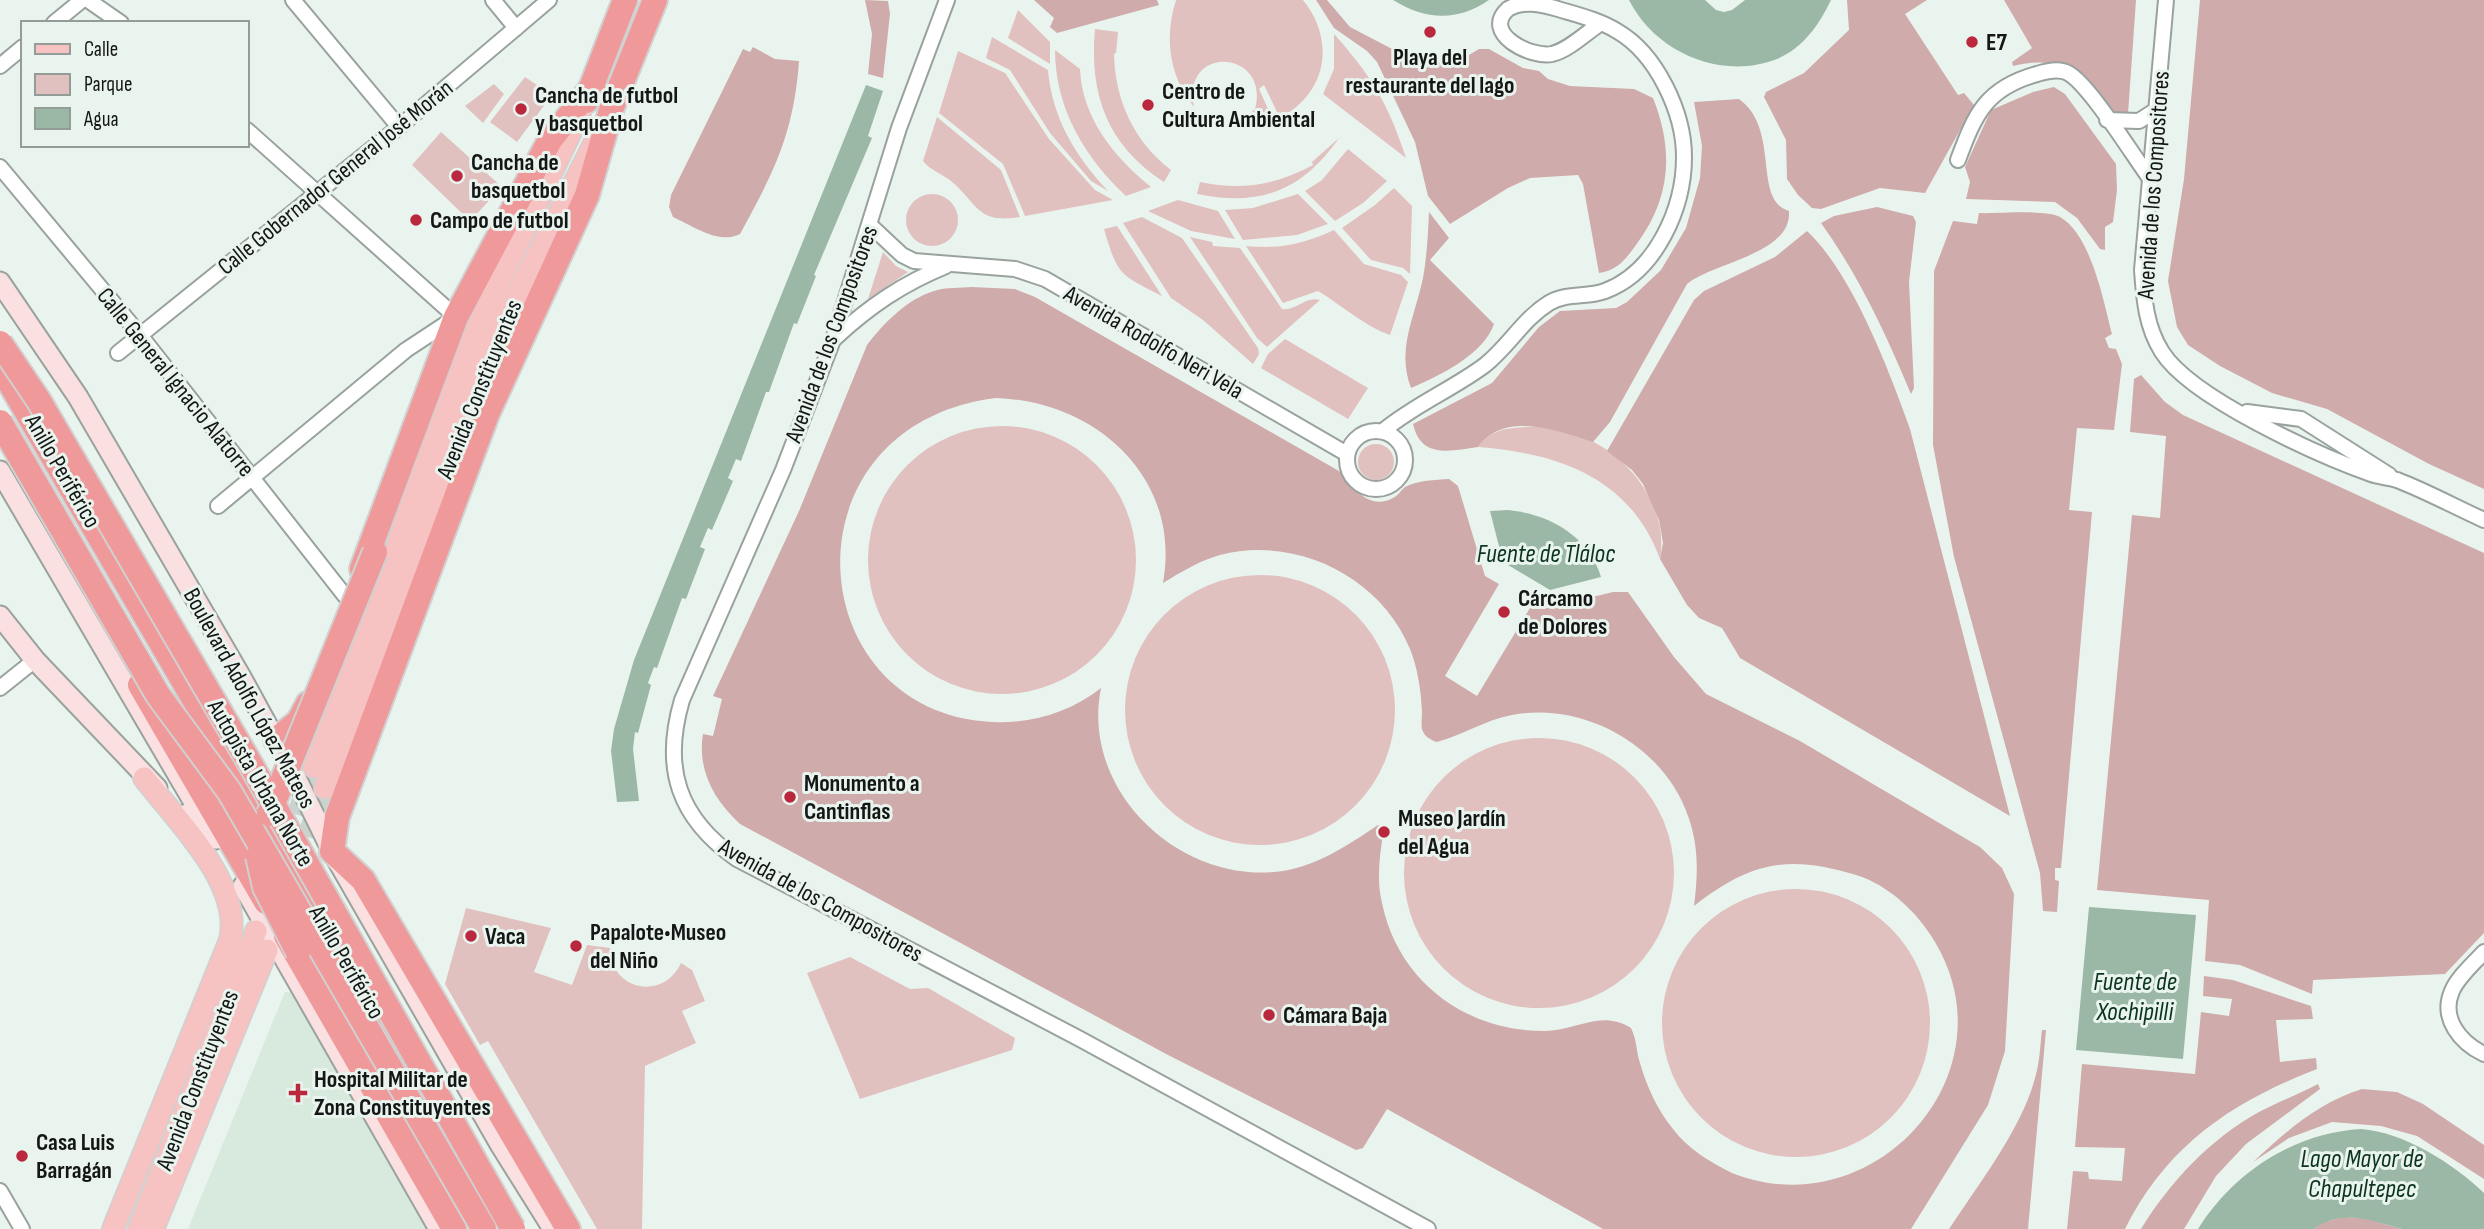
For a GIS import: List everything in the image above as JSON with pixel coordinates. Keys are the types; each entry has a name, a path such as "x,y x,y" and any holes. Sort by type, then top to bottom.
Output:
{"highway":[{"name":"Avenida Constituyentes","path":"580,113 625,0"},
{"name":"Avenida Constituyentes","path":"612,107 655,0"},
{"path":"276,740 293,728 305,712 462,321 550,140 593,86"},
{"path":"568,1229 363,880 332,851 340,809 487,414 587,195 612,107"},
{"path":"450,1227 298,952 265,887 257,849 462,321 550,157 580,113"},
{"name":"Autopista Urbana Norte","path":"0,343 39,401 251,765 513,1229"},
{"name":"Anillo Periférico","path":"0,366 449,1141 507,1229"},
{"name":"Autopista Urbana Norte","path":"0,422 158,695 229,791 484,1229"},
{"name":"Anillo Periférico","path":"0,442 450,1227"}],"main road":[{"name":"Avenida Constituyentes","path":"325,788 495,338 612,107"},
{"name":"Avenida Constituyentes","path":"314,767 376,611 410,509 477,329 580,113"},
{"name":"Boulevard Adolfo López Mateos","path":"0,282 69,383 276,740 332,851 501,1146 553,1229"},
{"path":"0,471 216,839 450,1227"},
{"path":"0,616 35,660 144,778 223,882 233,920 230,940 113,1229"},
{"path":"144,778 216,839"},
{"name":"Avenida Constituyentes","path":"139,1229 256,931"},
{"name":"Avenida Constituyentes","path":"153,1229 267,950"},
{"path":"164,1229 197,1144 209,1097"}],"street":[{"path":"56,21 82,0"},
{"path":"89,0 118,21"},
{"path":"293,0 399,127"},
{"path":"493,0 516,28"},
{"name":"Calle Gobernador General José Morán","path":"118,353 399,127 549,0"},
{"path":"610,0 616,25"},
{"name":"Avenida de los Compositores","path":"947,0 899,128 871,226 833,340 783,470 682,700 676,721 673,757 679,791 688,809 713,841 737,859 1080,1039 1427,1229"},
{"name":"Avenida de los Compositores","path":"2166,0 2142,270 2145,311 2155,340 2172,366 2194,387 2294,440 2371,474 2396,480"},
{"path":"1383,431 1487,363 1523,323 1552,301 1570,295 1602,293 1629,277 1656,247 1670,224 1679,199 1684,172 1684,147 1678,118 1663,84 1641,52 1620,33 1601,23 1530,1 1518,2 1508,9 1500,19 1499,28 1506,38 1521,47 1545,55 1557,53 1601,23"},
{"path":"0,66 21,49"},
{"path":"1958,160 1979,109 1988,98 2011,84 2048,71 2070,74 2151,180"},
{"path":"2107,120 2139,121 2156,110"},
{"path":"218,506 406,350 462,321 248,131"},
{"name":"Calle General Ignacio Alatorre","path":"0,167 140,335 349,601"},
{"name":"Avenida Rodolfo Neri Vela","path":"871,226 901,255 914,261 1015,269 1045,279 1347,454"},
{"name":"Avenida Rodolfo Neri Vela","path":"833,340 886,295 907,282 951,264"},
{"name":"Avenida de los Compositores","path":"2239,411 2301,419 2396,480 2484,520"},
{"path":"1374,430 1383,431 1398,440 1405,455 1402,472 1392,484 1374,489 1356,481 1346,464 1347,454 1357,437 1374,430"},
{"path":"0,688 35,660"},
{"path":"2484,952 2452,990 2449,1002 2455,1031 2467,1046 2484,1054"},
{"path":"0,1191 22,1229"}],"shaded area":[{"path":"865,0 888,1 890,14 883,78 868,74 872,34"},
{"path":"1034,0 1157,0 1159,5 1057,33 1050,27 1054,18"},
{"path":"1316,0 1327,0 1350,27 1417,62 1457,62 1479,49 1489,49 1523,68 1539,71 1548,79 1570,86 1634,89 1653,98 1664,137 1666,174 1656,210 1648,227 1628,255 1616,267 1599,273 1583,184 1578,175 1530,178 1508,188 1450,224 1428,196 1415,142 1377,62 1367,51 1334,28"},
{"path":"1847,0 1927,0 1905,14 1958,95 1964,93 1974,105 1925,193 1880,188 1821,209 1812,208 1798,195 1787,179 1786,140 1764,97 1766,92 1804,73 1849,30"},
{"path":"2004,0 2136,0 2128,114 2109,113 2078,79 2058,66 2031,63 2013,66 2012,62 2032,48"},
{"path":"2200,0 2484,0 2484,489 2429,464 2327,409 2272,393 2220,366 2188,345 2177,327 2168,281 2184,179"},
{"path":"753,47 775,59 799,61 792,110 772,171 740,234 732,237 715,236 673,217 669,207 671,195 743,49 750,52"},
{"path":"2054,87 2065,94 2116,164 2117,190 2113,222 2105,227 2105,250 2100,249 2077,218 2055,202 1966,199 1970,182 1965,167 1991,110 2033,92"},
{"path":"1739,99 1752,112 1759,128 1771,193 1778,204 1789,211 1787,226 1765,247 1687,284 1610,422 1593,442 1548,429 1517,426 1502,429 1489,436 1478,447 1447,451 1430,448 1423,443 1413,424 1492,383 1539,327 1560,311 1616,308 1627,302 1661,270 1686,228 1700,178 1702,146 1694,102"},
{"path":"1877,207 1913,216 1916,222 1909,282 1914,388 1911,394 1871,306 1821,223 1834,216"},
{"path":"1429,212 1449,238 1430,260 1494,324 1470,355 1447,371 1411,388 1405,360 1406,346 1423,278"},
{"path":"1979,213 2044,213 2060,217 2071,226 2080,238 2095,270 2112,334 2105,338 2109,348 2116,349 2122,364 2114,430 2077,428 2069,510 2092,512 2061,868 2055,868 2055,880 2059,881 2057,912 2043,911 2040,873 1954,557 1933,445 1934,271 1953,221 1977,224"},
{"path":"1807,231 1839,271 1854,297 1880,351 1910,429 2010,816 1740,658 1722,628 1699,618 1687,605 1660,559 1663,543 1659,520 1643,484 1632,470 1607,451 1694,300 1704,291 1775,257"},
{"path":"967,287 1015,289 1035,297 1339,471 1355,490 1376,502 1395,497 1405,487 1415,483 1449,479 1458,486 1485,576 1499,584 1445,676 1477,696 1533,603 1543,609 1613,592 1628,592 1674,657 1706,694 1800,741 1980,847 2002,868 2014,894 2005,1051 1988,1105 1911,1229 1603,1229 1387,1109 1363,1148 1356,1150 1168,1055 740,824 722,805 705,772 703,734 713,736 722,699 713,696 799,511 867,345 888,321 914,300 939,290","holes":["996,398 1032,402 1067,413 1097,430 1124,452 1145,479 1159,510 1165,545 1163,583 1212,557 1249,550 1278,551 1306,557 1357,582 1379,601 1397,623 1410,649 1420,688 1422,729 1430,739 1437,742 1502,717 1539,712 1567,715 1593,722 1618,734 1641,750 1660,769 1676,791 1688,816 1697,861 1694,906 1714,891 1752,871 1790,864 1832,868 1856,875 1880,886 1901,901 1935,942 1955,992 1956,1042 1943,1088 1916,1128 1879,1159 1834,1179 1784,1185 1732,1173 1692,1149 1667,1121 1646,1081 1631,1028 1609,1020 1556,1030 1515,1029 1462,1011 1439,996 1419,978 1390,931 1382,903 1379,875 1384,828 1378,825 1321,859 1283,871 1245,872 1209,863 1175,847 1146,824 1123,796 1106,763 1099,726 1101,688 1077,704 1050,715 1021,721 992,722 928,706 880,671 851,622 840,566 849,510 877,459 926,419"]},
{"path":"2141,375 2165,402 2183,415 2484,553 2484,933 2445,974 2313,980 2312,994 2240,965 2205,961 2209,900 2097,890 2132,515 2160,518 2166,436 2130,432 2134,379"},
{"path":"2204,976 2233,980 2311,1006 2313,1019 2276,1020 2280,1062 2316,1058 2317,1069 2257,1096 2205,1130 2161,1173 2125,1229 2067,1229 2073,1171 2088,1172 2089,1179 2122,1181 2125,1148 2075,1147 2082,1064 2195,1074 2201,1012 2229,1016 2232,999 2203,996"},
{"name":"Hospital Militar de Zona Constituyentes","path":"285,992 294,992 431,1229 188,1229"},
{"path":"2042,1030 2046,1030 2028,1229 1949,1229 1998,1156 2029,1097 2037,1072"},
{"path":"2318,1084 2320,1089 2246,1144 2216,1176 2184,1229 2141,1229 2178,1178 2208,1148 2259,1112"},
{"path":"2362,1089 2397,1092 2423,1104 2484,1145 2484,1179 2417,1136 2381,1126 2332,1122 2289,1138 2253,1162 2317,1110"},
{"path":"2344,1217 2364,1218 2402,1229 2314,1229 2323,1222"}],"green space":[{"path":"1176,0 1303,0 1320,32 1323,49 1322,65 1308,95 1280,118 1264,85 1259,89 1273,120 1252,125 1238,124 1255,109 1256,89 1250,75 1239,66 1226,62 1212,64 1200,72 1194,86 1194,107 1179,83 1171,56 1170,28"},
{"path":"1018,10 1050,42 1050,64 1008,38"},
{"path":"1095,29 1118,32 1114,54 1118,88 1137,133 1158,159 1171,170 1164,182 1128,152 1106,116 1095,75"},
{"path":"1334,34 1378,92 1406,158 1323,94 1334,69"},
{"path":"992,37 1048,70 1050,88 1060,120 1076,150 1108,191 1091,181 1050,133 1010,70 986,58"},
{"path":"1055,50 1080,69 1087,104 1102,135 1125,163 1151,187 1126,196 1086,148 1075,130 1060,92"},
{"path":"958,51 1005,73 1049,139 1095,190 1113,200 1025,216 1003,164 939,113"},
{"name":"Cancha de futbol y basquetbol","path":"525,77 552,95 517,142 490,122"},
{"path":"494,84 504,94 483,123 465,106"},
{"path":"937,117 1001,170 1020,217 995,218 980,211 951,181 923,161"},
{"name":"Cancha de basquetbol","path":"441,132 502,187 470,221 412,165"},
{"path":"1339,138 1310,171 1278,191 1241,198 1197,194 1200,182 1244,186 1272,182 1299,172 1313,165 1312,162"},
{"path":"1348,149 1387,181 1363,203 1335,221 1305,191 1322,180"},
{"path":"1394,188 1412,206 1410,274 1403,268 1371,260 1342,228"},
{"path":"932,194 942,196 950,202 956,210 956,230 950,238 942,244 932,246 922,244 914,238 908,230 906,220 908,210 914,202 922,196"},
{"path":"1298,194 1328,224 1297,235 1243,240 1225,210 1253,208"},
{"path":"1178,200 1218,211 1235,239 1191,231 1148,211"},
{"path":"1142,217 1182,238 1258,348 1259,354 1253,364 1203,320 1171,298 1123,223"},
{"path":"1117,226 1162,296 1128,278 1117,265 1104,229"},
{"path":"1334,230 1364,264 1401,275 1408,282 1390,335 1362,321 1318,291 1283,303 1246,246 1290,245"},
{"path":"1190,237 1212,242 1213,246 1240,248 1282,309 1292,308 1310,300 1320,300 1267,347 1257,338"},
{"path":"883,252 896,266 908,272 868,299"},
{"path":"1285,339 1368,388 1348,419 1261,368 1268,354"},
{"path":"989,426 1015,426 1053,436 1077,448 1097,465 1114,485 1131,521 1136,560 1131,599 1114,635 1097,655 1077,672 1041,689 1015,694 989,694 963,689 927,672 898,645 890,635 873,599 868,573 868,547 873,521 890,485 917,456 927,448 963,431"},
{"path":"1553,427 1575,433 1597,443 1616,457 1647,492 1656,513 1661,536 1660,559 1647,531 1630,508 1610,489 1587,474 1536,456 1478,447 1499,431"},
{"path":"1376,444 1389,449 1394,462 1389,475 1376,480 1363,475 1358,462 1363,449"},
{"path":"1260,575 1299,581 1323,591 1355,615 1379,647 1389,671 1395,710 1389,749 1379,773 1355,805 1323,829 1299,839 1260,845 1221,839 1197,829 1165,805 1141,773 1131,749 1125,710 1131,671 1141,647 1165,615 1197,591 1221,581"},
{"path":"1539,738 1578,744 1602,754 1634,778 1658,810 1668,834 1674,873 1668,912 1658,936 1634,968 1602,992 1578,1002 1539,1008 1500,1002 1476,992 1444,968 1420,936 1410,912 1404,873 1410,834 1420,810 1444,778 1476,754 1500,744"},
{"path":"1783,889 1809,889 1835,894 1859,904 1891,928 1908,948 1925,984 1930,1023 1925,1062 1908,1098 1891,1118 1871,1135 1835,1152 1809,1157 1783,1157 1757,1152 1733,1142 1711,1127 1692,1108 1677,1086 1667,1062 1662,1036 1662,1010 1667,984 1677,960 1692,938 1711,919 1733,904 1757,894"},
{"path":"466,908 551,928 534,972 572,985 587,945 610,948 612,962 619,974 639,986 662,983 673,975 681,963 692,970 705,1001 682,1011 696,1043 645,1066 642,1229 597,1229 488,1041 480,1045 445,984"},
{"path":"850,957 910,989 928,988 1015,1038 1012,1050 860,1099 807,973"}],"water":[{"path":"1393,0 1489,0 1465,12 1441,16 1417,12"},
{"path":"1629,0 1705,0 1716,10 1724,12 1732,10 1745,0 1831,0 1815,27 1795,49 1777,59 1756,65 1734,66 1712,64 1672,47 1655,34"},
{"path":"866,85 883,91 868,136 872,138 814,275 816,276 797,324 794,323 769,392 766,392 741,461 736,459 728,478 733,481 712,530 708,528 700,547 705,549 686,599 682,598 657,668 654,667 648,683 651,685 638,733 635,732 633,749 639,801 617,802 611,751 614,729 634,660"},
{"name":"Fuente de Tláloc","path":"1508,510 1538,516 1565,529 1587,549 1601,577 1550,590 1503,562 1490,511"},
{"name":"Fuente de Xochipilli","path":"2089,907 2196,915 2183,1059 2076,1050"},
{"name":"Lago Mayor de Chapultepec","path":"2361,1129 2377,1131 2411,1143 2472,1182 2484,1193 2484,1229 2402,1229 2368,1220 2346,1218 2336,1219 2314,1229 2198,1229 2229,1190 2268,1159 2312,1138"}],"tunnel":[{"path":"287,844 314,767"},
{"path":"297,866 325,788"}],"place":[{"name":"Playa del restaurante del lago","path":"1430,32"},
{"name":"E7","path":"1972,42"},
{"name":"Centro de Cultura Ambiental","path":"1148,105"},
{"name":"Cancha de futbol y basquetbol","path":"521,109"},
{"name":"Cancha de basquetbol","path":"457,176"},
{"name":"Campo de futbol","path":"416,220"},
{"name":"Cárcamo de Dolores","path":"1504,612"},
{"name":"Monumento a Cantinflas","path":"790,797"},
{"name":"Museo Jardín del Agua","path":"1384,832"},
{"name":"Vaca","path":"471,936"},
{"name":"Papalote•Museo del Niño","path":"576,946"},
{"name":"Cámara Baja","path":"1269,1015"},
{"name":"Hospital Militar de Zona Constituyentes","path":"298,1093"},
{"name":"Casa Luis Barragán","path":"22,1156"}]}
